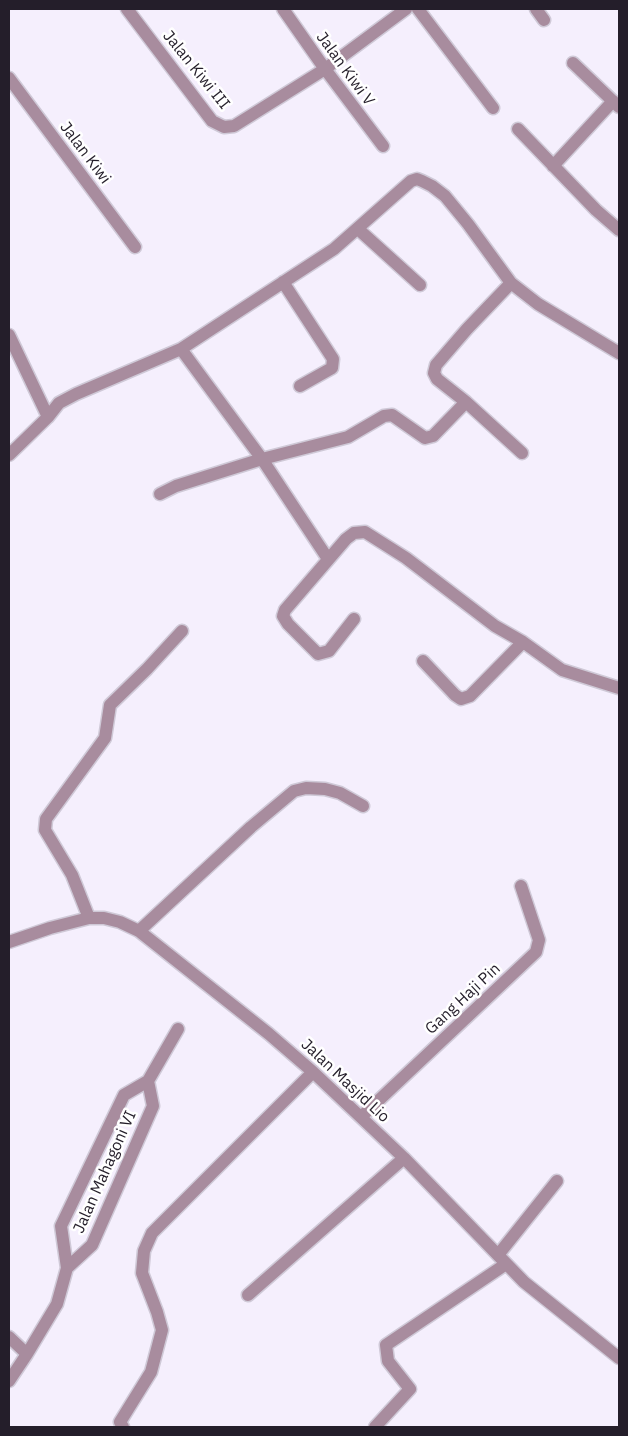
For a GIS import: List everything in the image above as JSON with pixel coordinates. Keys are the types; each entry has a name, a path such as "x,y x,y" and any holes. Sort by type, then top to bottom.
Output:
{"street":[{"name":"Jalan Kiwi III","path":"127,9 212,120 224,127 234,126 325,69 406,9"},
{"name":"Jalan Kiwi V","path":"283,9 383,146"},
{"path":"418,9 494,108"},
{"path":"536,9 544,20"},
{"path":"553,166 616,104 573,63"},
{"name":"Jalan Kiwi","path":"9,78 134,248"},
{"path":"518,128 596,210 619,230"},
{"path":"9,455 59,403 181,349 334,249 358,230 411,181 417,179 432,186 445,196 511,283 538,304 619,353"},
{"path":"358,230 420,285"},
{"path":"283,282 333,359 332,368 300,386"},
{"path":"511,283 436,365 434,373 438,379 522,452"},
{"path":"9,335 48,416"},
{"path":"181,349 262,459 328,559"},
{"path":"160,494 176,486 262,459 348,437 384,416 392,415 425,438 433,436 466,402"},
{"path":"354,618 330,651 318,654 288,624 283,616 285,610 346,539 354,533 365,532 406,558 495,626 523,642 562,670 619,688"},
{"path":"89,918 72,875 45,830 46,819 105,738 110,706 182,630"},
{"path":"423,661 455,696 461,699 470,696 523,642"},
{"path":"139,931 251,827 294,791 306,788 325,789 340,793 363,806"},
{"name":"Gang Haji Pin","path":"361,1116 536,952 539,940 521,886"},
{"name":"Jalan Masjid Lio","path":"9,942 50,928 89,918 104,918 120,922 139,931 269,1034 313,1072 404,1158 524,1282 619,1358"},
{"name":"Jalan Mahagoni VI","path":"9,1381 57,1304 67,1268 61,1226 124,1095 148,1081 178,1029"},
{"path":"122,1427 120,1422 151,1372 162,1330 142,1273 144,1251 152,1232 313,1072"},
{"name":"Jalan Mahagoni VI","path":"67,1268 92,1245 153,1106 148,1081"},
{"path":"248,1295 404,1158"},
{"path":"375,1427 410,1389 388,1361 386,1345 502,1259 557,1182"},
{"path":"9,1338 27,1354"}]}
